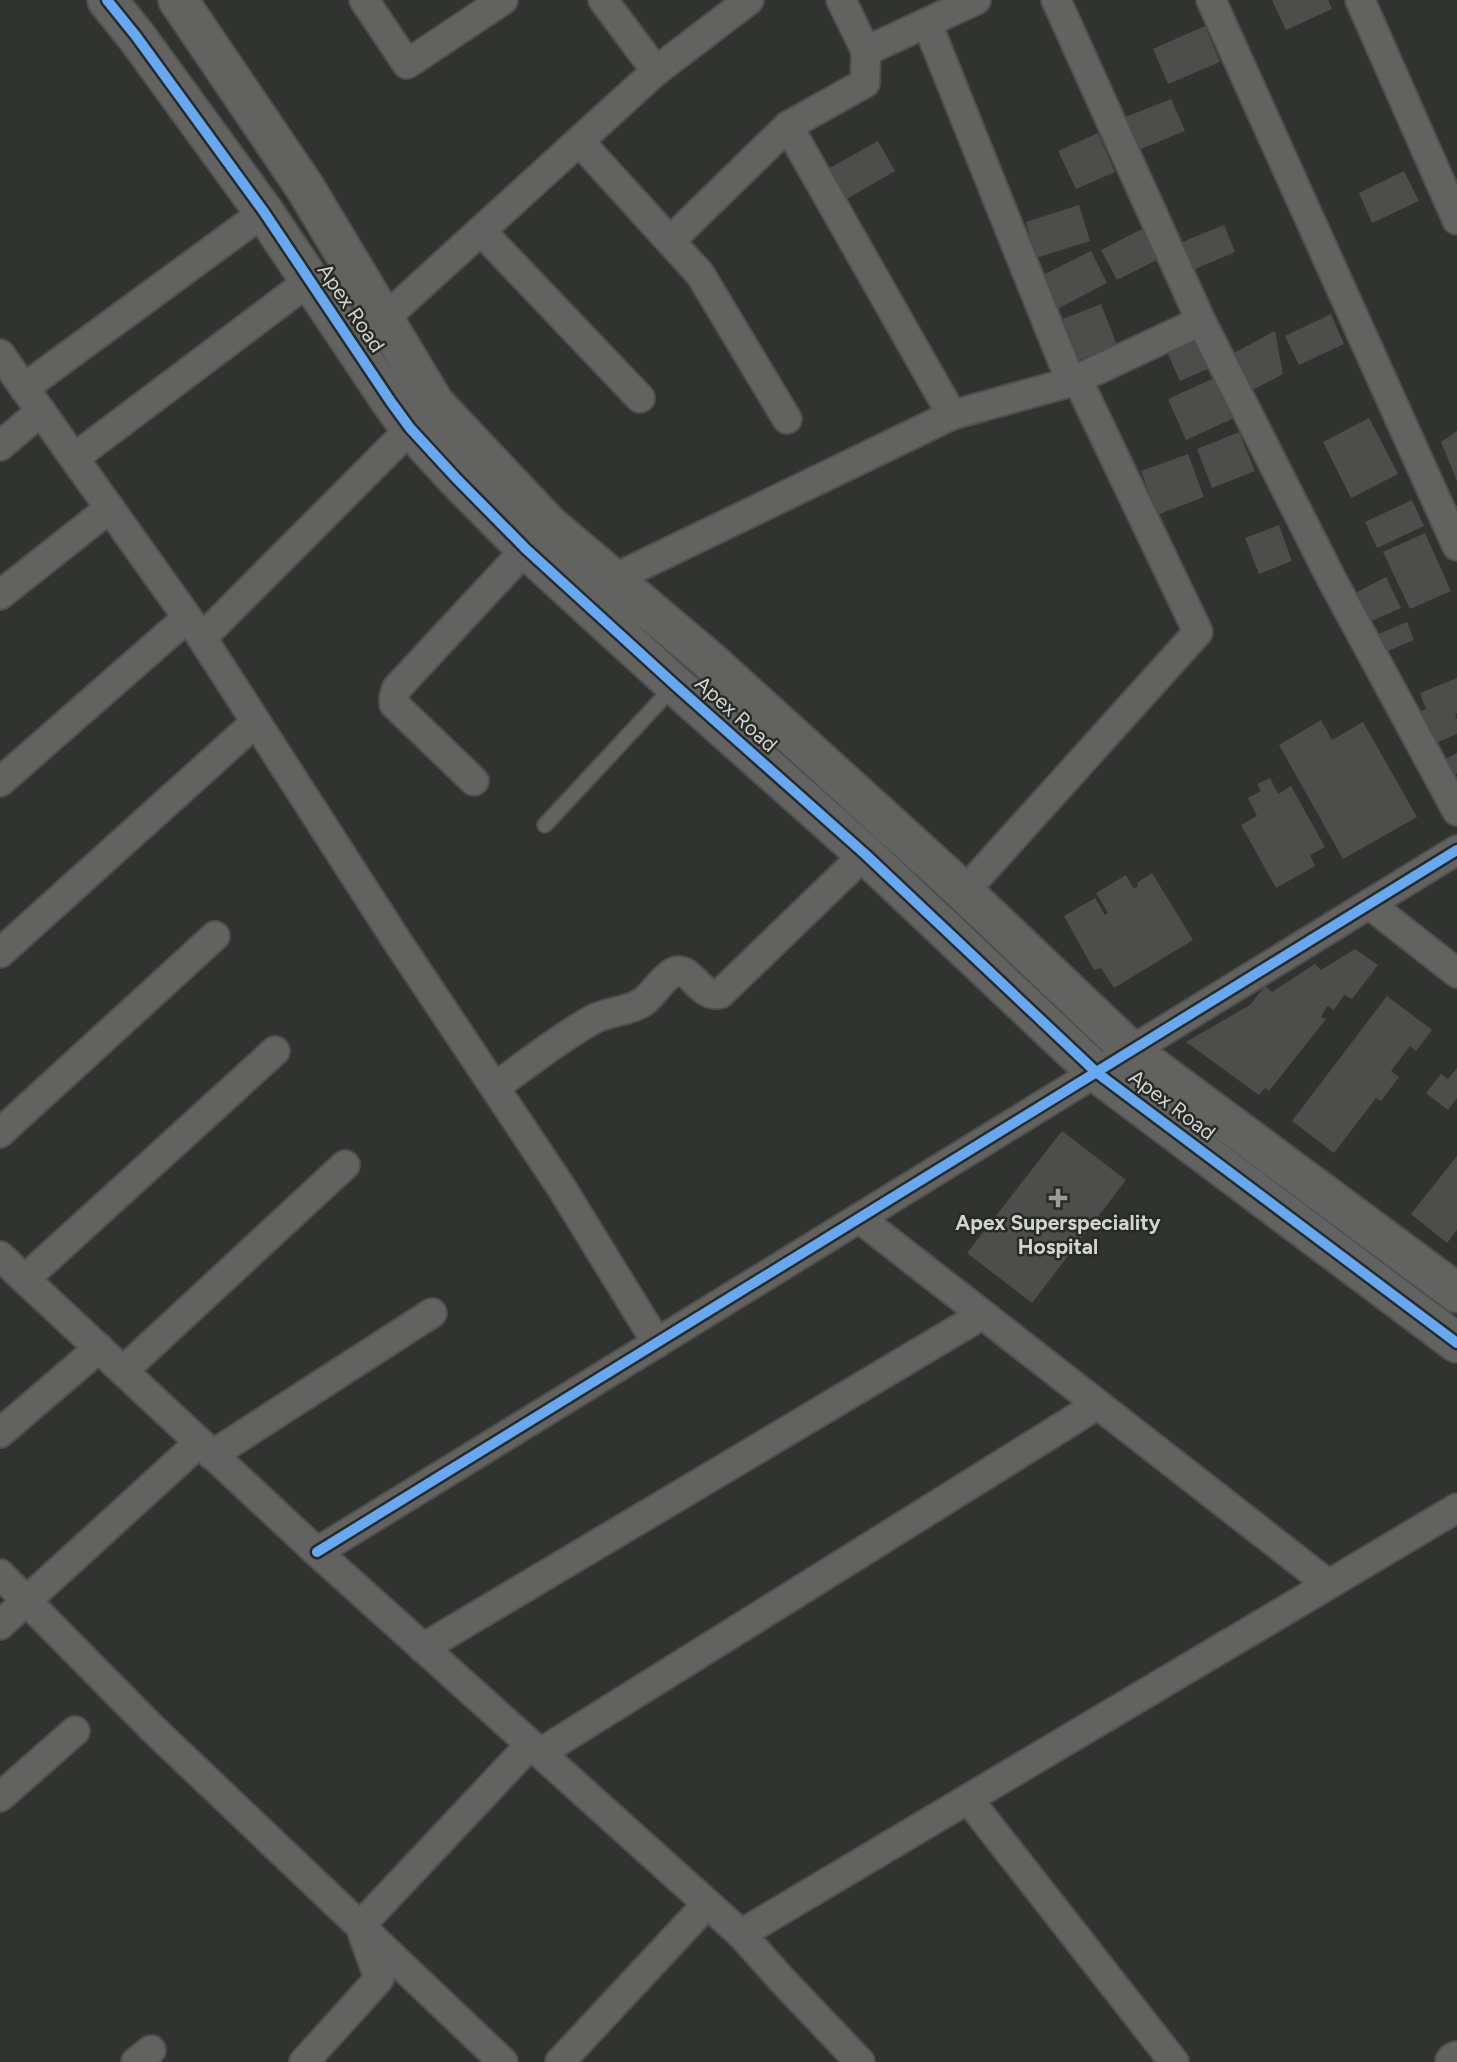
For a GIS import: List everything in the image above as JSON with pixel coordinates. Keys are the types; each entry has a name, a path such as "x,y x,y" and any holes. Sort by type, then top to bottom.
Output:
{"street":[{"name":"Apex Road","path":"107,0 264,212 391,402 423,416 711,662 964,892 1131,1051 1457,1293"},
{"name":"Apex Road","path":"178,0 304,186 384,319 423,416 526,549 865,854 1096,1072 1457,1343"},
{"path":"364,0 407,64 503,0"},
{"path":"604,0 656,71"},
{"path":"384,319 656,71 749,0"},
{"path":"670,241 788,126 866,83 866,51 841,0"},
{"path":"866,51 976,0"},
{"path":"1056,0 1201,321 1331,578 1457,811"},
{"path":"1211,0 1457,546"},
{"path":"1360,0 1457,220"},
{"path":"927,23 1071,382 1080,386 1198,632 964,892"},
{"path":"788,126 951,415"},
{"path":"579,141 700,274 787,419"},
{"path":"24,388 264,212"},
{"path":"481,231 640,398"},
{"path":"74,458 309,281"},
{"path":"614,579 951,415 1071,382 1201,321"},
{"path":"1,355 195,628 397,941 561,1186 657,1343"},
{"path":"0,446 41,411"},
{"path":"0,782 195,628 423,416"},
{"path":"0,595 110,508"},
{"path":"474,781 394,704 394,697 397,688 526,549"},
{"path":"0,953 256,722"},
{"path":"317,1552 1457,849"},
{"path":"495,1087 577,1028 595,1018 643,1002 674,972 688,974 705,992 720,994 865,854"},
{"path":"1369,904 1457,973"},
{"path":"0,1133 215,936"},
{"path":"25,1279 275,1051"},
{"path":"122,1371 345,1165"},
{"path":"859,1219 1328,1584"},
{"path":"0,1256 317,1552 746,1939 860,2062"},
{"path":"0,1625 206,1449 432,1313"},
{"path":"423,1648 982,1315"},
{"path":"0,1433 99,1348"},
{"path":"360,1926 535,1749 1097,1405"},
{"path":"746,1939 1457,1507"},
{"path":"0,1574 152,1728 503,2062"},
{"path":"0,1797 75,1731"},
{"path":"972,1804 1174,2062"},
{"path":"560,2062 707,1904"},
{"path":"304,2062 379,1979 360,1926"}],"lane":[{"path":"545,825 675,685"}],"building":[{"path":"1272,0 1328,0 1332,9 1286,30"},
{"path":"1205,26 1220,62 1168,84 1153,49"},
{"path":"1171,99 1185,131 1136,151 1123,118"},
{"path":"1098,133 1115,172 1076,189 1058,151"},
{"path":"878,141 895,171 843,201 826,170"},
{"path":"1404,171 1419,201 1372,223 1359,193"},
{"path":"1079,205 1090,241 1036,258 1026,222"},
{"path":"1224,225 1235,252 1188,272 1177,244"},
{"path":"1142,229 1157,260 1117,280 1101,250"},
{"path":"1091,251 1107,283 1059,308 1043,275"},
{"path":"1101,304 1117,345 1079,360 1063,319"},
{"path":"1331,314 1344,344 1299,365 1285,336"},
{"path":"1194,327 1212,367 1180,381 1162,341"},
{"path":"1275,331 1283,374 1251,391 1232,354"},
{"path":"1223,374 1241,415 1186,440 1168,399"},
{"path":"1369,418 1398,474 1351,498 1323,442"},
{"path":"1457,431 1457,481 1441,442"},
{"path":"1239,432 1255,471 1212,488 1197,449"},
{"path":"1188,454 1204,497 1157,515 1141,471"},
{"path":"1412,500 1424,526 1377,548 1365,522"},
{"path":"1279,525 1292,561 1259,574 1245,538"},
{"path":"1425,533 1451,591 1410,609 1383,552"},
{"path":"1386,577 1401,608 1369,622 1355,593"},
{"path":"1407,622 1414,640 1383,653 1376,635"},
{"path":"1457,678 1457,734 1429,746 1415,713 1426,709 1420,693"},
{"path":"1321,720 1332,740 1363,722 1417,817 1343,859 1279,745"},
{"path":"1457,753 1457,773 1447,778 1438,763"},
{"path":"1270,778 1278,794 1291,786 1325,847 1310,855 1315,866 1276,888 1241,825 1257,816 1248,798 1261,791 1257,784"},
{"path":"1152,873 1193,940 1114,988 1101,968 1094,970 1064,916 1095,898 1105,915 1108,913 1096,893 1126,875 1134,889 1138,886 1137,883"},
{"path":"1355,949 1378,965 1352,999 1344,995 1334,1010 1327,1006 1321,1017 1326,1019 1269,1091 1265,1088 1259,1095 1186,1042 1250,1005 1265,986 1272,992 1315,964 1321,970"},
{"path":"1387,996 1432,1030 1416,1051 1410,1046 1391,1071 1399,1077 1381,1101 1376,1098 1334,1153 1292,1121"},
{"path":"1457,1068 1457,1098 1448,1110 1426,1093 1441,1074 1448,1079"},
{"path":"1062,1131 1126,1180 1032,1303 967,1253"},
{"path":"1457,1156 1457,1230 1447,1243 1411,1214"}],"cycle path":[{"path":"107,0 264,212 410,428 526,549 865,854 1096,1072 1457,1343"},
{"path":"317,1552 1457,850"}],"place":[{"name":"Apex Superspeciality Hospital","path":"1058,1198"}]}
